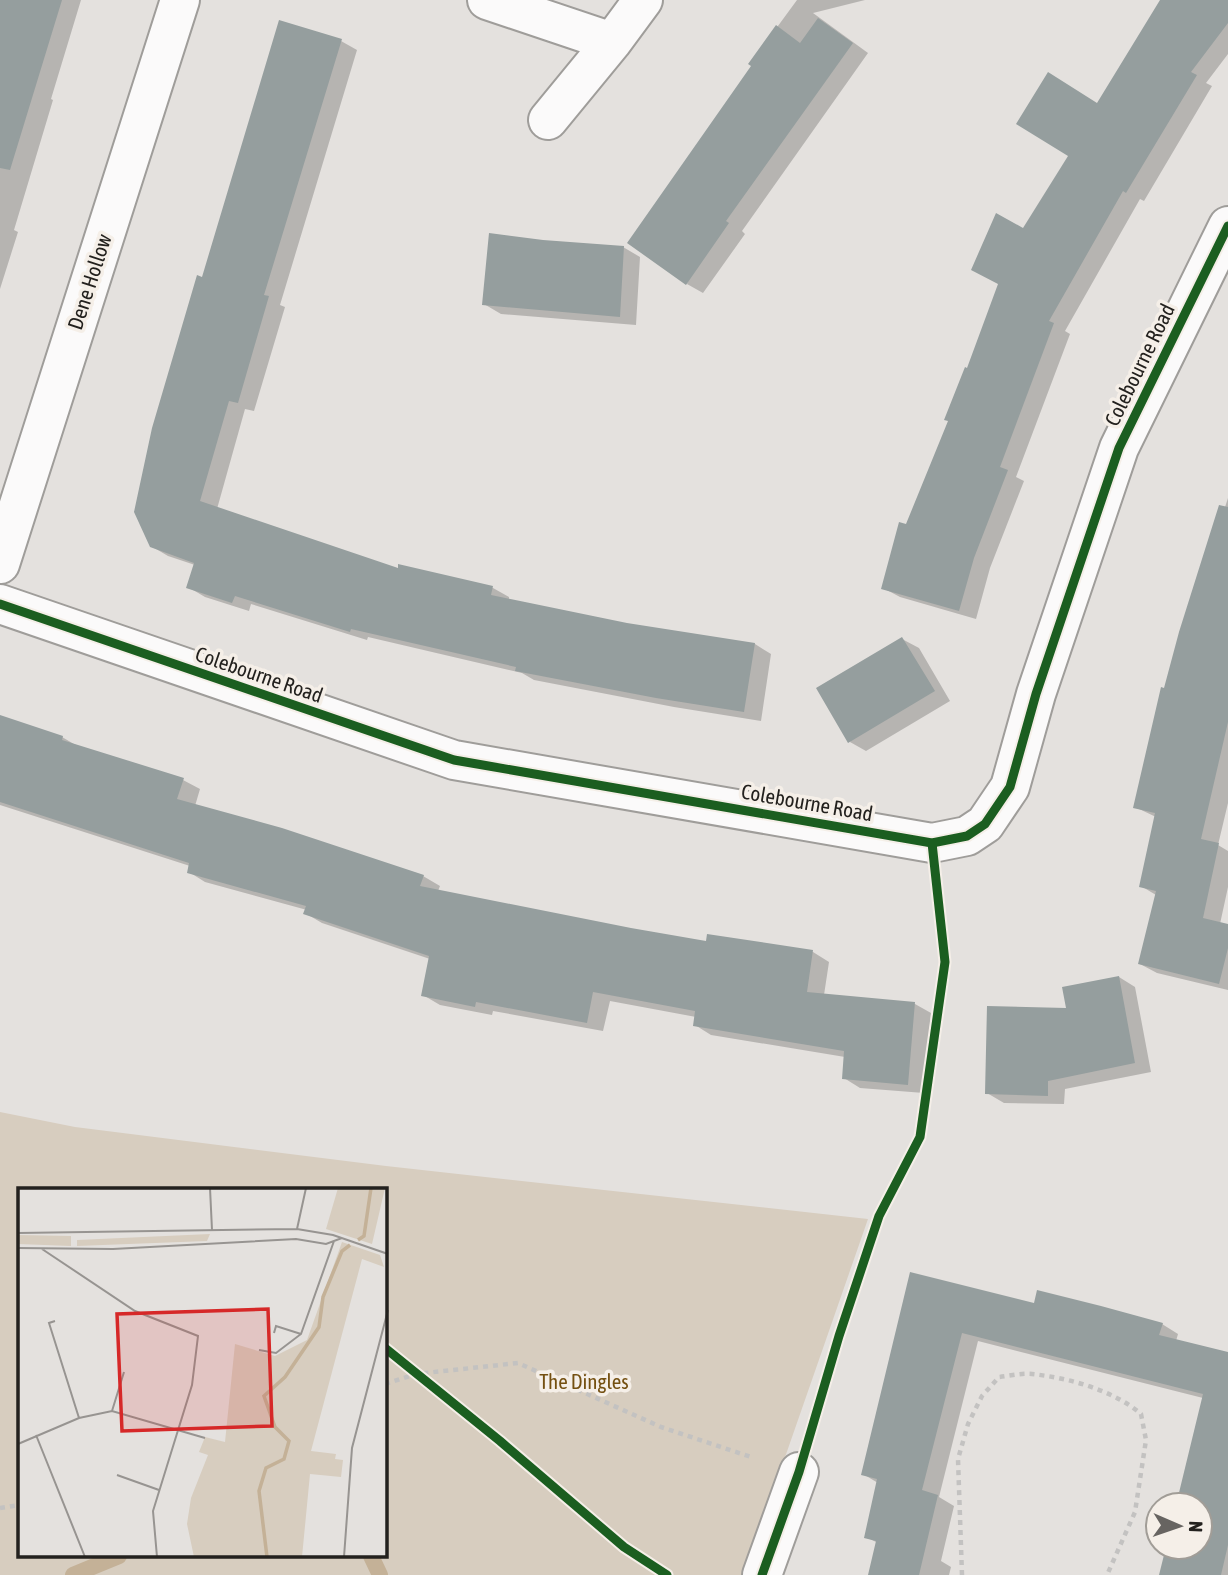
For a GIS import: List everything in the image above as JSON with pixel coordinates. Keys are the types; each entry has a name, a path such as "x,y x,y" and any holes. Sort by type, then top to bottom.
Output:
{"street":[{"name":"Dene Hollow","path":"0,564 180,0"},
{"path":"487,0 612,42"},
{"path":"548,120 643,0"},
{"name":"Colebourne Road","path":"0,604 454,760 932,843 967,836 985,824 1010,787 1036,694 1119,448 1228,226"},
{"path":"762,1575 799,1472"}],"path":[{"path":"387,1383 416,1374 518,1363 662,1427 799,1472 839,1336 879,1216 920,1137 945,962 932,843"},
{"path":"405,1365 426,1382"},
{"path":"962,1575 958,1460 968,1424 982,1396 999,1377 1031,1374 1084,1385 1125,1401 1141,1414 1146,1440 1135,1512 1107,1575"},
{"path":"0,1507 18,1505"}],"green space":[{"name":"The Dingles","path":"0,1112 75,1127 386,1166 868,1219 744,1575 0,1575"}],"building":[{"path":"0,0 62,0 10,170 0,168"},
{"path":"1160,0 1228,0 1228,23 1191,72 1197,75 1126,193 1123,191 1049,321 1054,323 1000,467 1008,470 974,558 959,611 881,589 899,522 906,524 948,421 944,420 965,367 967,368 998,284 971,270 996,213 1023,228 1068,156 1016,124 1048,72 1097,103"},
{"path":"818,18 853,43 726,221 729,223 686,285 627,243 751,66 748,64 776,25 800,43"},
{"path":"279,20 342,39 264,295 269,296 238,403 229,401 200,501 398,568 398,564 493,586 491,595 627,623 755,643 744,712 515,671 516,667 351,629 350,632 235,596 232,603 186,588 194,563 150,547 134,512 152,428 197,275 202,277"},
{"path":"489,233 624,246 620,317 482,305"},
{"path":"1219,505 1228,507 1228,722 1201,839 1219,843 1203,918 1228,924 1228,948 1219,984 1138,964 1156,891 1139,887 1155,813 1133,808 1161,687 1164,688"},
{"path":"902,637 935,691 848,743 816,688"},
{"path":"0,715 63,736 62,740 184,778 177,799 282,828 424,875 420,886 706,941 707,934 813,950 807,992 915,1002 908,1085 842,1079 844,1051 693,1026 695,1011 593,992 587,1023 476,1002 475,1007 421,996 429,956 303,914 306,906 187,873 189,863 0,802"},
{"path":"1119,976 1135,1063 1048,1081 1048,1096 985,1094 987,1006 1066,1008 1062,987"},
{"path":"910,1272 1034,1303 1037,1290 1101,1306 1163,1323 1159,1335 1228,1352 1228,1545 1221,1575 1159,1575 1162,1561 1214,1561 1214,1491 1179,1491 1203,1394 962,1333 922,1490 938,1495 919,1575 868,1575 876,1541 864,1538 877,1479 861,1475"}],"waterway":[{"path":"73,1575 114,1558"},
{"path":"372,1558 380,1575"}],"cycle path":[{"path":"0,604 454,760 932,843 967,836 985,824 1010,787 1036,694 1119,448 1228,226"},
{"path":"762,1575 799,1472 839,1336 879,1216 920,1137 945,962 932,843"},
{"path":"387,1350 624,1547 667,1575"}]}
